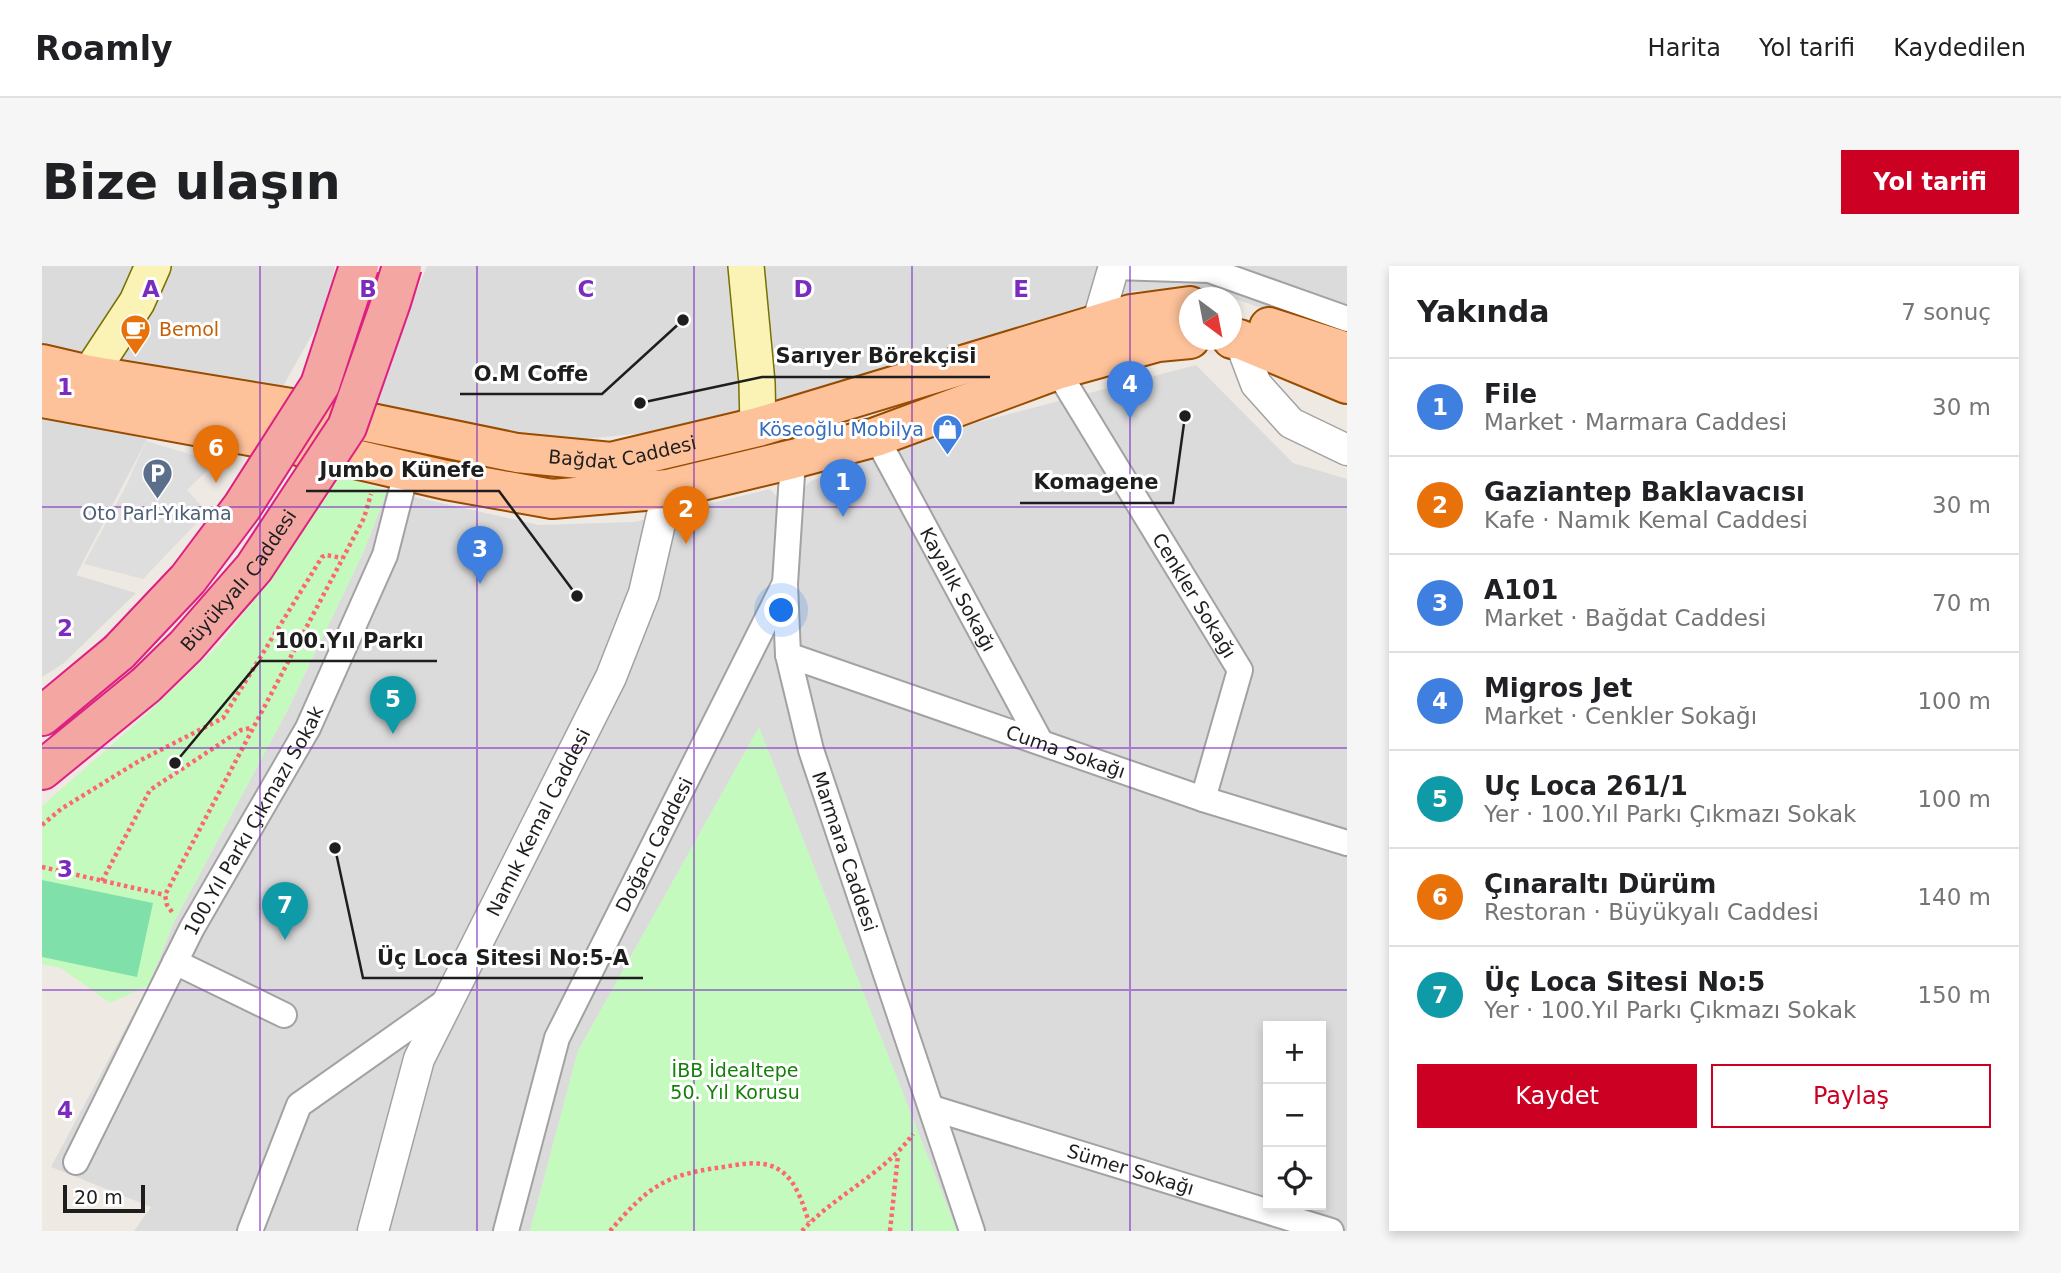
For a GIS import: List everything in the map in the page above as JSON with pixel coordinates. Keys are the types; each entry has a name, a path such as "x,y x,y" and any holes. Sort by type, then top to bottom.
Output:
{"highway":[{"name":"Büyükyalı Caddesi","path":"42,716 119,652 196,569 242,507 320,385 359,266"},
{"name":"Büyükyalı Caddesi","path":"42,769 146,685 186,646 254,568 347,427 402,266"},
{"path":"42,698 119,652"}],"main road":[{"path":"89,375 137,302 152,266"},
{"path":"746,266 757,383 758,427"},
{"name":"Bağdat Caddesi","path":"42,365 328,414 517,453 611,462 758,427 1131,314 1179,307"},
{"path":"1242,332 1347,352"},
{"path":"1242,335 1347,384"},
{"path":"42,398 277,441 446,480 552,499 668,489 793,459 876,437 1057,370 1158,342 1179,340"}],"street":[{"path":"1097,324 1114,266 1209,270 1347,319"},
{"path":"1242,350 1256,384 1291,423 1347,450"},
{"name":"Cenkler Sokağı","path":"1057,370 1240,670 1203,799"},
{"name":"Kayalık Sokağı","path":"876,437 1041,741"},
{"name":"Marmara Caddesi","path":"793,459 785,584 788,654 811,750 972,1231"},
{"name":"100.Yıl Parkı Çıkmazı Sokak","path":"76,1162 192,928 308,728 385,555 393,466"},
{"name":"Namık Kemal Caddesi","path":"373,1231 419,1059 611,677 644,593 668,489"},
{"name":"Doğacı Caddesi","path":"506,1231 557,1038 785,584"},
{"name":"Cuma Sokağı","path":"788,654 1203,799 1347,843"},
{"path":"175,962 284,1015"},
{"path":"250,1231 299,1105 449,999"},
{"name":"Sümer Sokağı","path":"932,1108 1331,1231"}],"path":[{"path":"192,928 172,913 165,895 251,728 393,466"},
{"path":"42,825 61,809 139,761 223,718 321,557 326,555 342,558"},
{"path":"102,881 150,790 241,730 251,728"},
{"path":"42,867 165,895"},
{"path":"802,1231 898,1154 932,1108"},
{"path":"890,1231 898,1154"},
{"path":"610,1231 633,1203 676,1175 744,1163 780,1170 792,1182 809,1223"}],"shaded area":[{"path":"42,266 335,266 327,308 278,395 42,351"},
{"path":"427,266 1347,266 1347,338 1242,301 1242,287 1179,287 1179,290 1133,291 887,375 666,431 531,444 366,412"},
{"path":"1196,365 1293,463 1347,479 1347,1231 957,1231 759,728 578,1051 530,1231 134,1231 151,1207 51,1167 148,986 174,922 288,709 362,555 387,491 539,525 634,522 770,489 785,506 811,481 918,438"},
{"path":"42,416 147,439 76,575 136,593 64,663 42,677"},
{"name":"Oto Parl-Yıkama","path":"146,441 216,462 187,490 207,512 143,579 84,564 126,486"}],"green space":[{"path":"339,475 387,491 362,555 288,709 174,922 148,986 110,1003 61,968 42,964 42,806 140,720 218,646 275,573"},
{"name":"İBB İdealtepe 50. Yıl Korusu","path":"759,727 957,1231 530,1231 578,1051"},
{"path":"42,880 153,903 137,977 42,957"}],"place":[{"name":"O.M Coffe","path":"683,320"},
{"name":"Bemol","path":"136,356"},
{"name":"Sarıyer Börekçisi","path":"640,403"},
{"name":"Komagene","path":"1185,416"},
{"name":"Migros Jet","path":"1130,419"},
{"name":"Köseoğlu Mobilya","path":"947,456"},
{"name":"Çınaraltı Dürüm","path":"216,483"},
{"name":"Oto Parl-Yıkama","path":"157,501"},
{"name":"File","path":"843,517"},
{"name":"Gaziantep Baklavacısı","path":"686,544"},
{"name":"A101","path":"480,584"},
{"name":"Jumbo Künefe","path":"577,596"},
{"name":"Uç Loca 261/1","path":"393,734"},
{"name":"100.Yıl Parkı","path":"175,763"},
{"name":"Üç Loca Sitesi No:5-A","path":"335,848"},
{"name":"Üç Loca Sitesi No:5","path":"285,940"}]}
